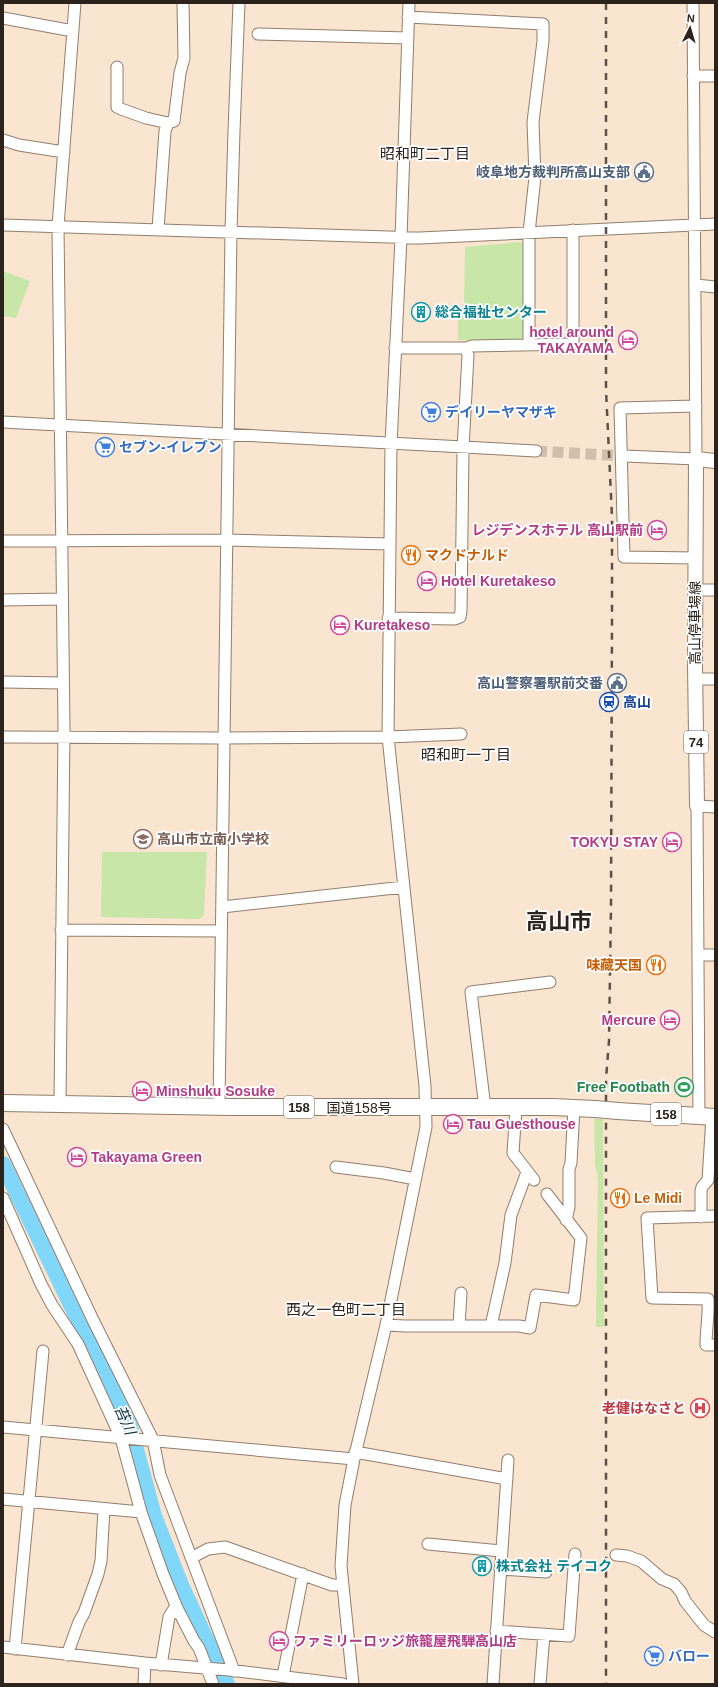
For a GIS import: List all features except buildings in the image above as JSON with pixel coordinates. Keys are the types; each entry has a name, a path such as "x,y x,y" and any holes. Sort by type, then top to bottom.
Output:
{"highway":[{"name":"国道158号","path":"3,1103 219,1107 574,1108 709,1117"}],"main road":[{"path":"696,459 715,461"},
{"name":"高山停車場線","path":"696,459 695,679 698,806"}],"street":[{"path":"60,1104 64,736 58,226 75,3"},
{"path":"117,67 117,106 121,109 146,118 168,123 174,121 180,73 184,58 183,3"},
{"path":"219,1107 231,231 240,3"},
{"path":"353,1684 341,1566 345,1506 354,1456 386,1325 426,1127 425,1086 388,737 388,618 391,444 401,238 409,3"},
{"path":"625,456 696,459 693,3"},
{"path":"408,17 542,24 543,41 533,122 535,176 529,233 529,345"},
{"path":"3,18 73,31"},
{"path":"258,34 408,38"},
{"path":"694,76 715,76"},
{"path":"158,229 165,131 168,123"},
{"path":"3,140 19,145 64,152"},
{"path":"3,225 231,231 401,238 715,224"},
{"path":"396,348 466,348 472,346 573,344 573,230"},
{"path":"696,285 715,287"},
{"path":"388,618 455,619 460,617 468,355 466,348"},
{"path":"696,406 620,408 624,557 696,558"},
{"path":"3,422 536,451"},
{"path":"3,542 227,540 389,544"},
{"path":"696,590 715,590"},
{"path":"3,600 62,599"},
{"path":"695,679 715,679"},
{"path":"3,682 63,683"},
{"path":"3,737 388,737 461,734"},
{"path":"701,1217 701,1191 702,1187 708,1180 709,1117 699,955 698,806 715,807"},
{"path":"222,907 404,887"},
{"path":"61,930 221,931"},
{"path":"699,955 715,955"},
{"path":"485,1108 471,992 550,982"},
{"path":"491,1326 505,1263 509,1220 530,1176 513,1153 516,1108"},
{"path":"566,1220 570,1208 569,1169 571,1163 574,1108"},
{"path":"3,1129 151,1440 160,1475 232,1671"},
{"path":"336,1167 384,1172 415,1179"},
{"path":"386,1325 518,1326 530,1328 536,1295 574,1300 581,1238 547,1194"},
{"path":"3,1198 41,1284 52,1305 78,1344 122,1438 141,1512 163,1574 177,1608 194,1641 200,1648 213,1684"},
{"path":"715,1216 647,1218 652,1298 708,1299 709,1317 706,1325 706,1345 715,1345"},
{"path":"459,1326 461,1293"},
{"path":"15,1649 43,1352"},
{"path":"3,1427 354,1456 507,1480"},
{"path":"493,1684 508,1460"},
{"path":"3,1499 141,1512"},
{"path":"66,1655 78,1622 84,1613 98,1574 101,1561 104,1509"},
{"path":"428,1544 501,1551"},
{"path":"191,1558 208,1549 225,1547 332,1585 342,1585"},
{"path":"496,1630 569,1636 575,1554"},
{"path":"616,1555 627,1556 641,1561 662,1579 674,1584 704,1625 715,1632"},
{"path":"500,1569 546,1572"},
{"path":"283,1676 303,1574"},
{"path":"161,1665 168,1617 174,1609 177,1608"},
{"path":"540,1684 544,1634"},
{"path":"3,1647 161,1665 208,1668 283,1676 343,1684"},
{"path":"144,1684 145,1663"}],"green space":[{"path":"520,242 524,245 525,337 522,341 458,340 458,309 464,308 465,247"},
{"path":"3,271 30,281 16,318 3,316"},
{"path":"102,852 207,852 204,915 200,919 101,917"},
{"path":"594,1119 603,1119 604,1327 596,1327 598,1179 595,1165"}],"waterway":[{"name":"苔川","path":"3,1164 130,1427 154,1516 181,1585 227,1684"}],"tunnel":[{"path":"536,451 625,456"}],"railway":[{"path":"606,3 606,390 612,517 611,906 609,1041 606,1079 606,1684"}],"place":[{"name":"岐阜地方裁判所高山支部","path":"644,172"},
{"name":"総合福祉センター","path":"421,312"},
{"name":"hotel around TAKAYAMA","path":"628,340"},
{"name":"デイリーヤマザキ","path":"431,412"},
{"name":"セブン-イレブン","path":"105,447"},
{"name":"レジデンスホテル 高山駅前","path":"657,530"},
{"name":"マクドナルド","path":"411,555"},
{"name":"Hotel Kuretakeso","path":"427,581"},
{"name":"Kuretakeso","path":"340,625"},
{"name":"高山警察署駅前交番","path":"617,683"},
{"name":"高山","path":"609,702"},
{"name":"高山市立南小学校","path":"143,839"},
{"name":"TOKYU STAY","path":"672,842"},
{"name":"味藏天国","path":"656,965"},
{"name":"Mercure","path":"670,1020"},
{"name":"Free Footbath","path":"684,1087"},
{"name":"Minshuku Sosuke","path":"142,1091"},
{"name":"Tau Guesthouse","path":"453,1124"},
{"name":"Takayama Green","path":"77,1157"},
{"name":"Le Midi","path":"620,1198"},
{"name":"老健はなさと","path":"700,1408"},
{"name":"株式会社 テイコク","path":"482,1566"},
{"name":"ファミリーロッジ旅籠屋飛騨高山店","path":"279,1641"},
{"name":"バロー","path":"654,1656"}],"district":[{"name":"昭和町二丁目","path":"425,154"},
{"name":"昭和町一丁目","path":"466,755"},
{"name":"高山市","path":"559,921"},
{"name":"西之一色町二丁目","path":"346,1310"}]}
